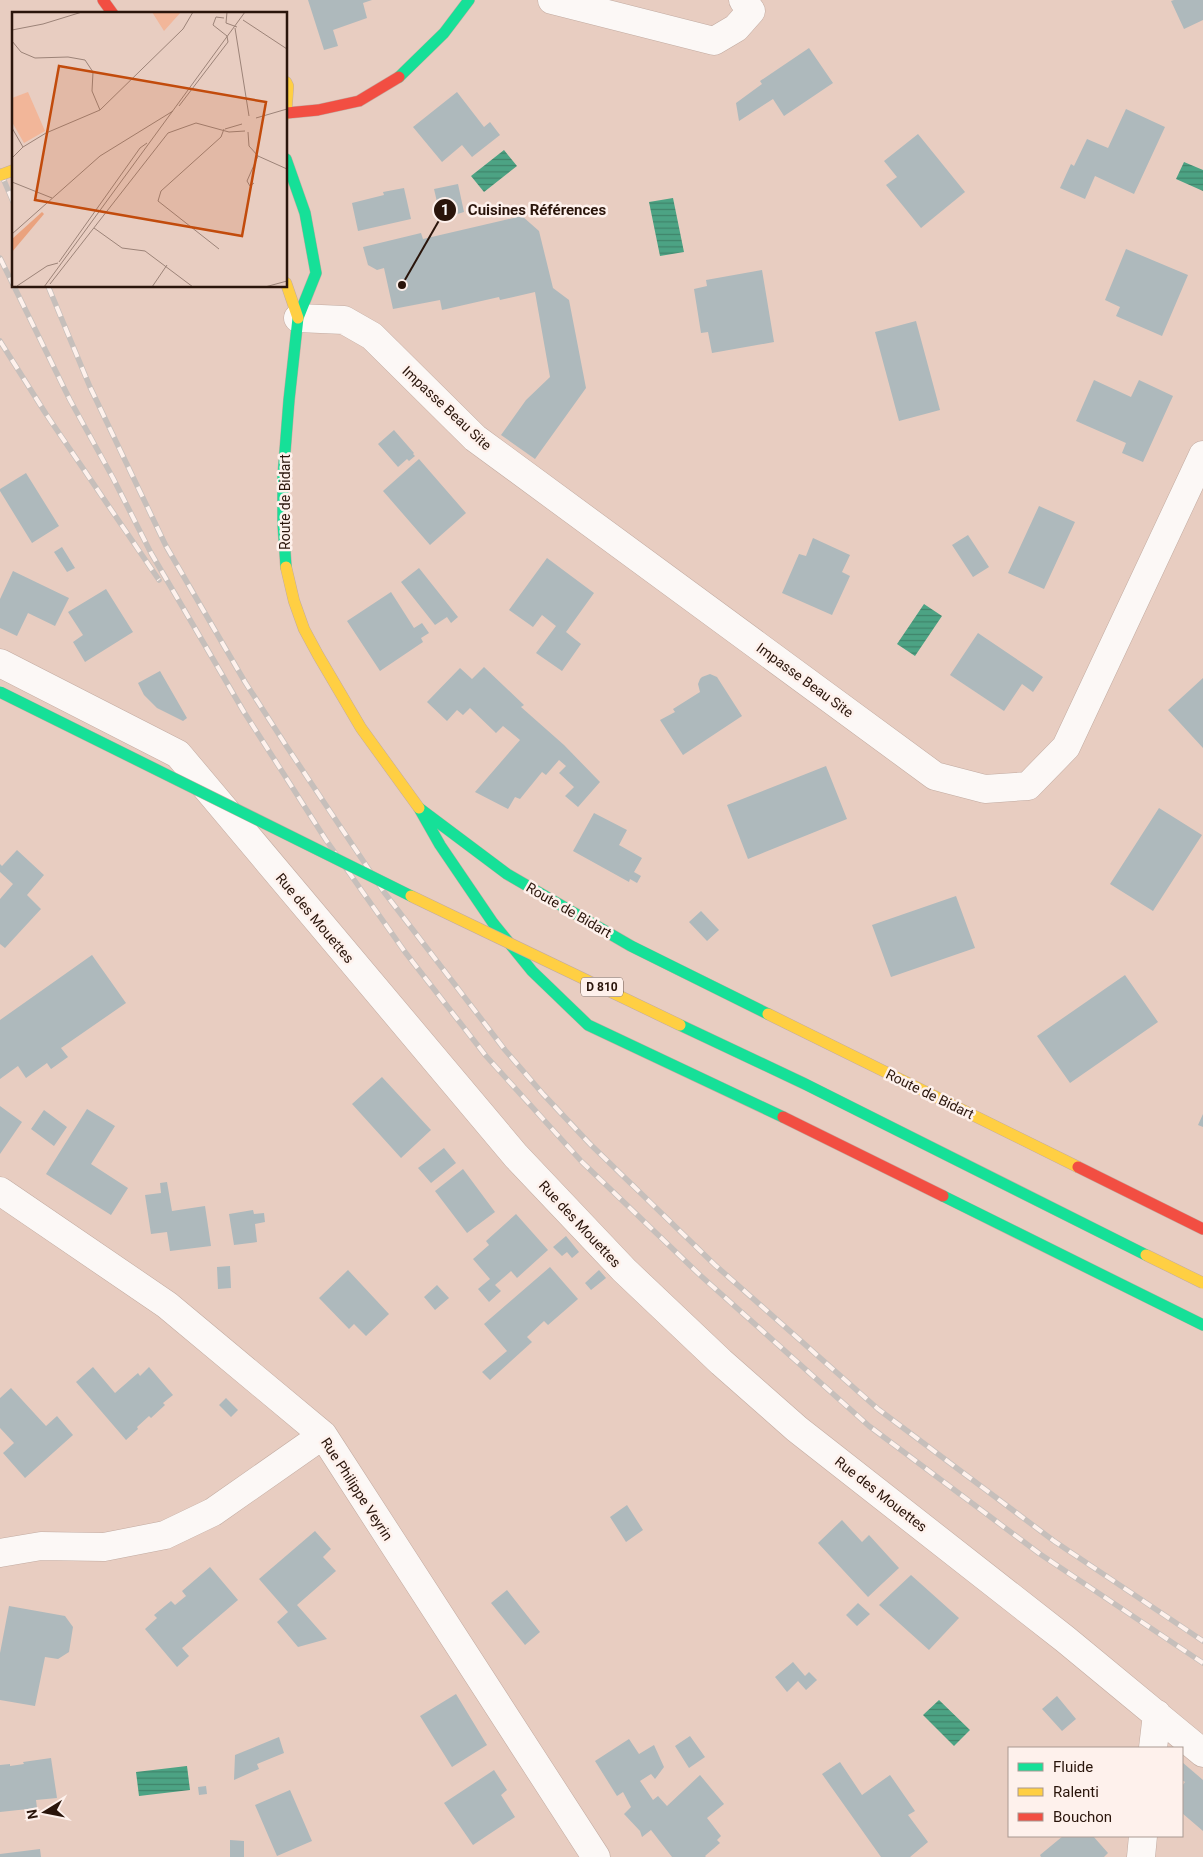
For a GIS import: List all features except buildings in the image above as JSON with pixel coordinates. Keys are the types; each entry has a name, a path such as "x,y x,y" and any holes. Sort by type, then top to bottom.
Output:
{"main road":[{"path":"103,0 112,12"},
{"path":"288,113 318,110 359,100 402,75 444,33 469,0"},
{"name":"Route de Bidart","path":"288,165 305,213 316,273 298,318 284,477 284,547 287,574 304,629 318,655 361,728 419,808 507,874 631,946 1203,1229"},
{"path":"0,175 12,171"},
{"name":"Route de Bidart","path":"288,288 298,318"},
{"name":"D 810","path":"0,692 461,920 823,1093 1203,1283"},
{"path":"419,808 440,845 493,923 532,971 588,1025 723,1088 1203,1325"}],"street":[{"path":"552,0 714,40 736,28 751,11 742,0"},
{"name":"Impasse Beau Site","path":"298,318 344,320 372,336 475,438 935,776 985,789 1028,786 1066,747 1203,455"},
{"name":"Rue des Mouettes","path":"0,662 178,754 510,1148 624,1270 721,1362 798,1429 1065,1639 1203,1753"},
{"name":"Rue Philippe Veyrin","path":"0,1191 167,1305 323,1435 596,1857"},
{"path":"0,1553 41,1546 104,1547 165,1535 213,1512 323,1435"},
{"path":"1153,1747 1157,1714"},
{"path":"1141,1857 1143,1837"}],"shaded area":[{"path":"504,150 517,166 484,192 471,176"},
{"path":"1184,162 1203,170 1203,191 1176,179"},
{"path":"673,198 684,252 660,256 649,202"},
{"path":"924,604 942,616 915,656 897,644"},
{"path":"939,1700 970,1730 954,1746 923,1715"},
{"path":"187,1766 190,1790 139,1796 136,1772"}],"railway":[{"path":"0,171 12,199"},
{"path":"0,258 12,282"},
{"path":"15,288 70,400 113,478 151,553 244,712 326,840 405,952 486,1056 582,1162 701,1276 869,1426 1040,1554 1203,1663"},
{"path":"49,288 90,387 166,546 245,682 384,892 505,1050 590,1144 715,1265 878,1409 1054,1541 1203,1641"},
{"path":"0,341 46,414 159,580"}],"traffic: fast":[{"path":"399,77 444,33 469,0"},
{"path":"286,567 283,523 283,477 289,400 298,318 316,273 305,213 288,165"},
{"path":"0,692 411,896"},
{"path":"419,808 507,874 631,946 768,1014"},
{"path":"419,808 440,845 493,923 532,971 588,1025 783,1117"},
{"path":"680,1025 805,1084 1146,1255"},
{"path":"943,1196 1203,1325"}],"traffic: slow":[{"path":"0,175 12,171"},
{"path":"288,288 298,318"},
{"path":"286,567 294,601 304,629 318,655 361,728 419,808"},
{"path":"411,896 680,1025"},
{"path":"768,1014 1078,1167"},
{"path":"1146,1255 1203,1283"}],"traffic: jam":[{"path":"103,0 112,12"},
{"path":"288,113 318,110 359,101 399,77"},
{"path":"783,1117 943,1196"},
{"path":"1078,1167 1203,1229"}],"place":[{"name":"Cuisines Références","path":"402,285"}]}
